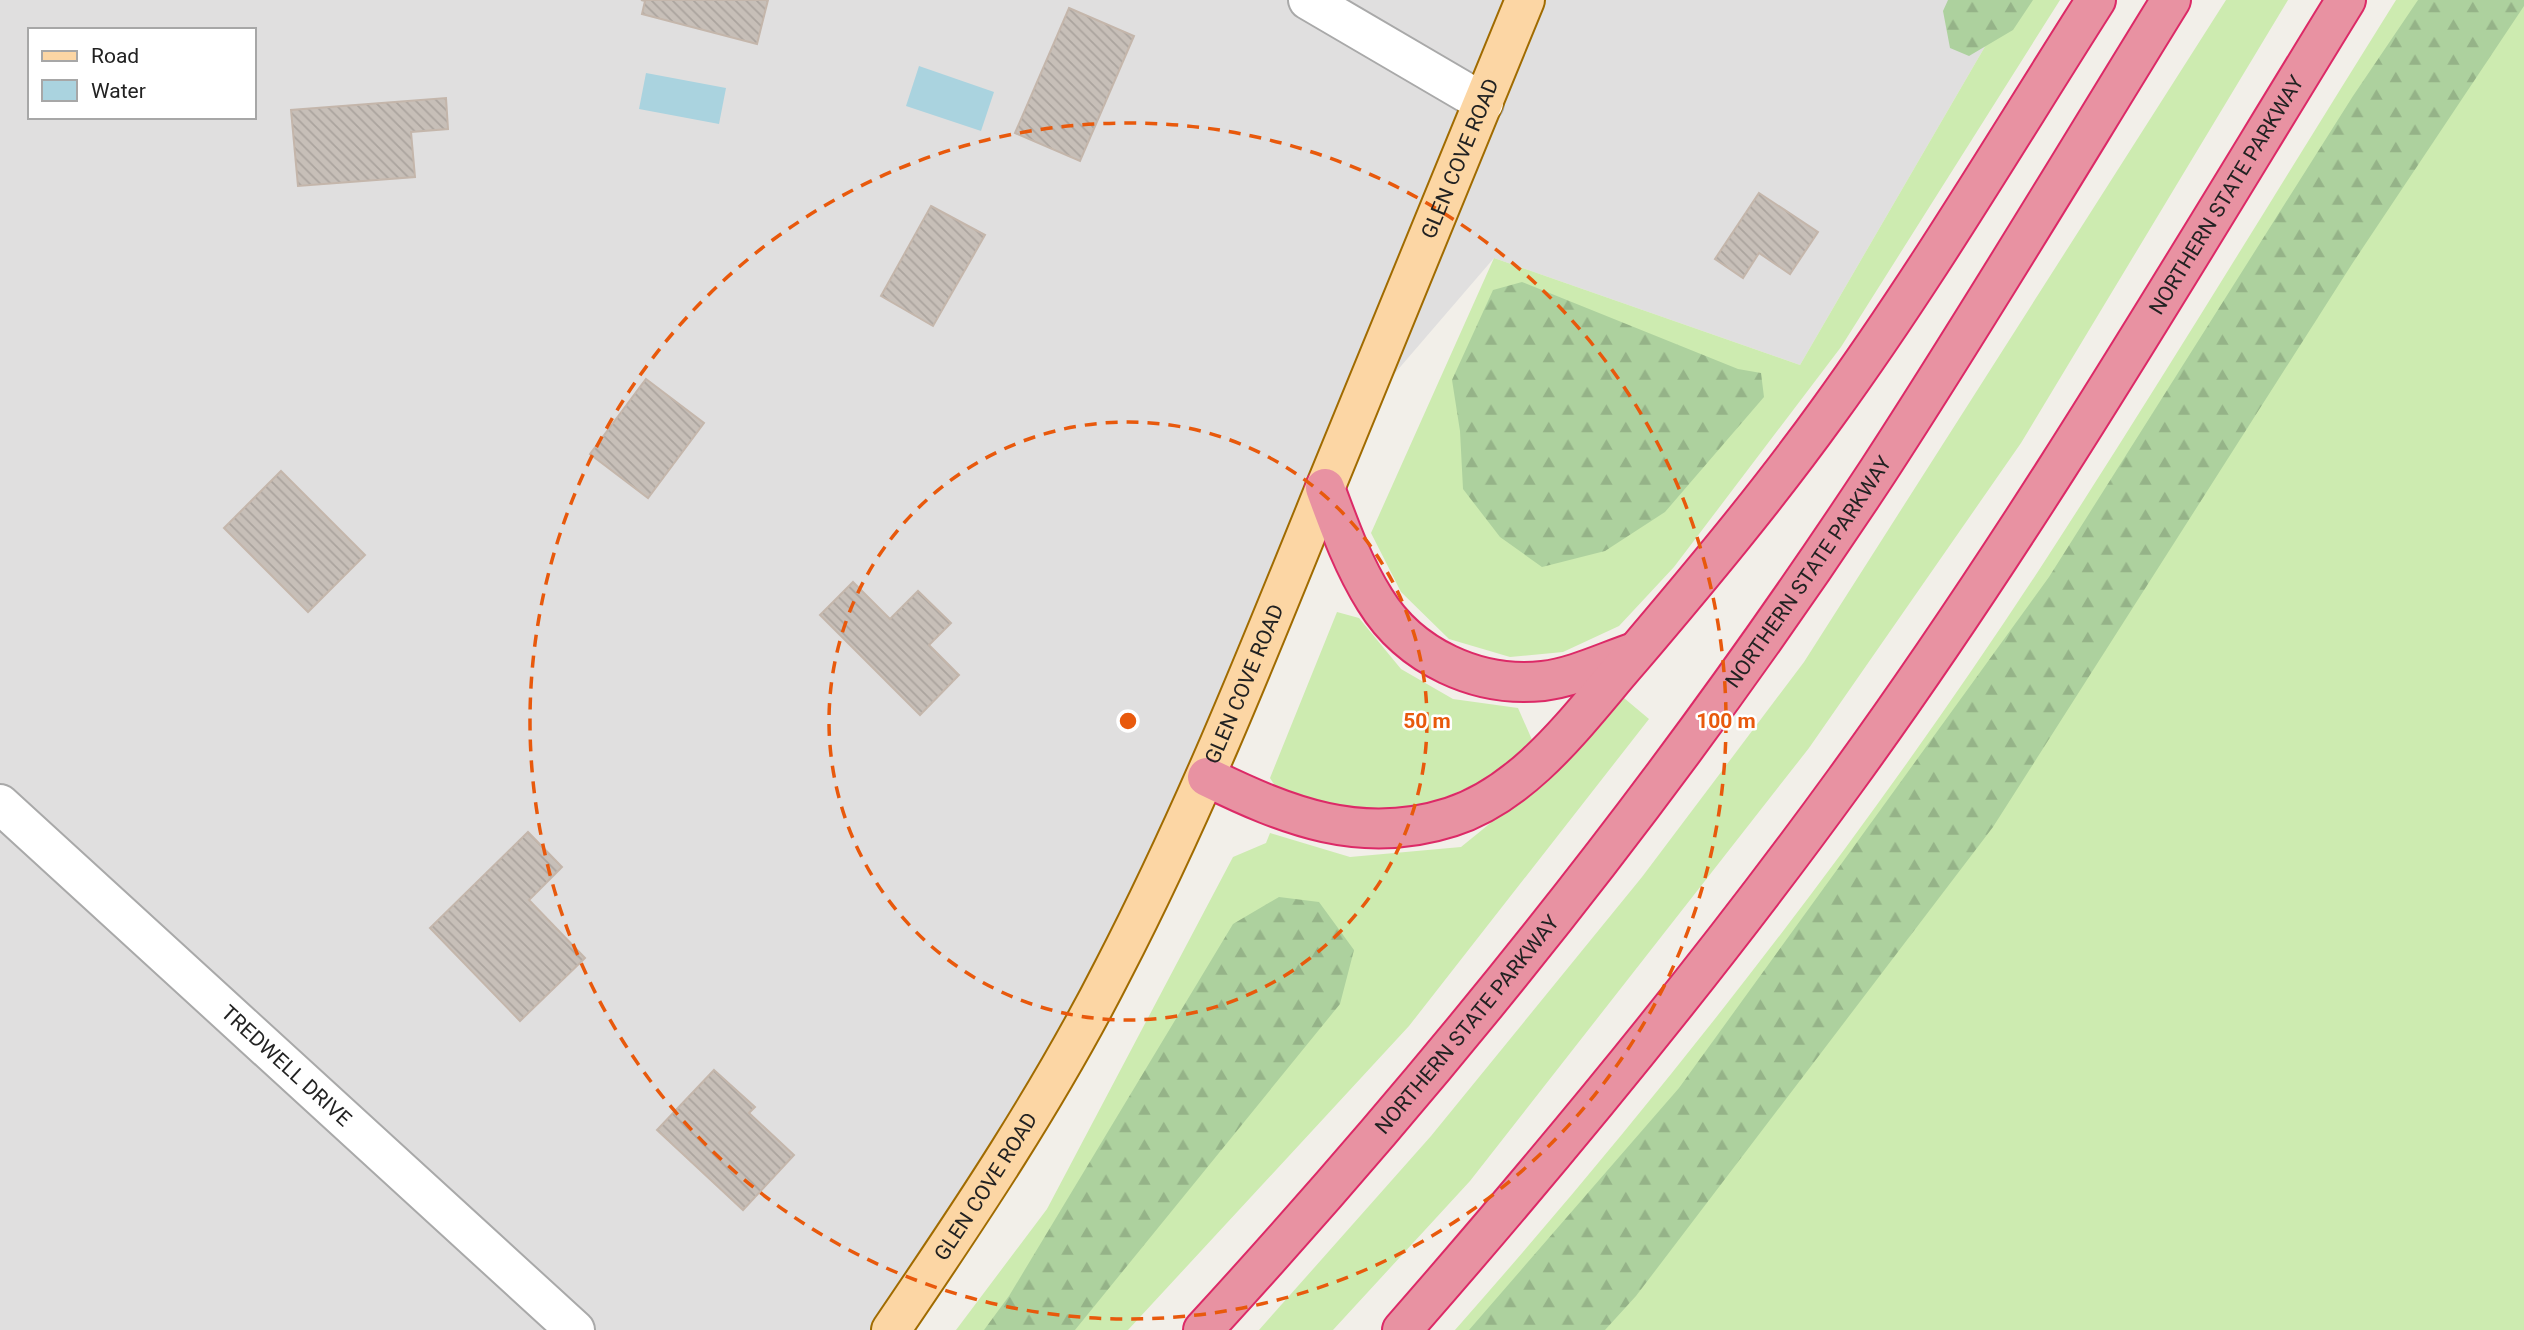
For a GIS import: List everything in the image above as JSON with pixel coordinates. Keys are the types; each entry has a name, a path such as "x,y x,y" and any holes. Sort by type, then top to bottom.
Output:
{"highway":[{"path":"1206,776 1284,812 1348,828 1381,829 1450,817 1502,792 1528,770 1637,651 1764,497 1829,411 1939,248 2096,0"},
{"name":"NORTHERN STATE PARKWAY","path":"1203,1330 1433,1066 1534,944 1724,690 1877,471 2171,0"},
{"name":"NORTHERN STATE PARKWAY","path":"1402,1330 1563,1142 1664,1018 1846,780 2011,539 2346,0"},
{"path":"1325,488 1358,570 1376,603 1417,646 1437,660 1488,679 1518,682 1569,675 1637,651"}],"main road":[{"name":"GLEN COVE ROAD","path":"891,1330 954,1238 1061,1064 1117,963 1206,776 1525,0"}],"street":[{"path":"1308,0 1483,103"},
{"name":"TREDWELL DRIVE","path":"0,804 459,1221 575,1330"}],"shaded area":[{"path":"0,0 2012,0 1800,365 1494,258 1352,423 1207,777 891,1330 0,1330"}],"green space":[{"path":"1948,0 2033,0 2013,30 1969,56 1950,48 1943,11"},
{"path":"2012,0 2060,0 1841,347 1674,567 1619,626 1563,652 1510,657 1449,639 1401,592 1371,533 1494,258 1800,365"},
{"path":"2226,0 2288,0 2021,443 1809,748 1470,1181 1333,1330 1259,1330 1431,1136 1642,877 1804,662"},
{"path":"2396,0 2524,0 2524,1330 1455,1330 1611,1148 1686,1055 1833,865 1904,768 2039,570"},
{"path":"2418,0 2524,0 2524,6 2352,264 1993,827 1636,1296 1605,1330 1469,1330 1679,1088 2049,577 2353,96"},
{"path":"1522,282 1738,369 1761,373 1764,397 1665,512 1605,551 1542,567 1500,537 1463,489 1460,431 1452,380 1493,290"},
{"path":"1337,612 1359,618 1401,669 1453,699 1518,708 1533,742 1487,779 1421,808 1341,813 1275,786 1270,778"},
{"path":"1624,698 1649,719 1409,1026 1128,1330 956,1330 1047,1209 1233,857 1266,843 1270,833 1350,857 1461,847 1525,795"},
{"path":"1279,897 1319,902 1354,950 1340,1004 1075,1330 984,1330 1009,1296 1233,924"}],"water":[{"path":"919,66 994,92 981,131 906,106"},
{"path":"646,73 726,88 719,124 639,109"}],"building":[{"path":"641,0 768,0 757,44 642,14 645,1"},
{"path":"1069,8 1134,36 1080,161 1015,133"},
{"path":"446,98 448,129 411,132 415,177 298,186 291,110"},
{"path":"1759,193 1818,232 1790,274 1759,253 1743,278 1715,259"},
{"path":"931,206 985,235 933,326 881,296"},
{"path":"646,379 704,423 648,498 590,454"},
{"path":"281,471 365,555 308,612 224,528"},
{"path":"853,582 890,619 918,591 951,623 929,645 959,675 920,715 820,615"},
{"path":"528,832 562,867 529,900 585,958 520,1021 430,928"},
{"path":"714,1070 755,1107 749,1113 794,1155 743,1210 657,1130"}]}
